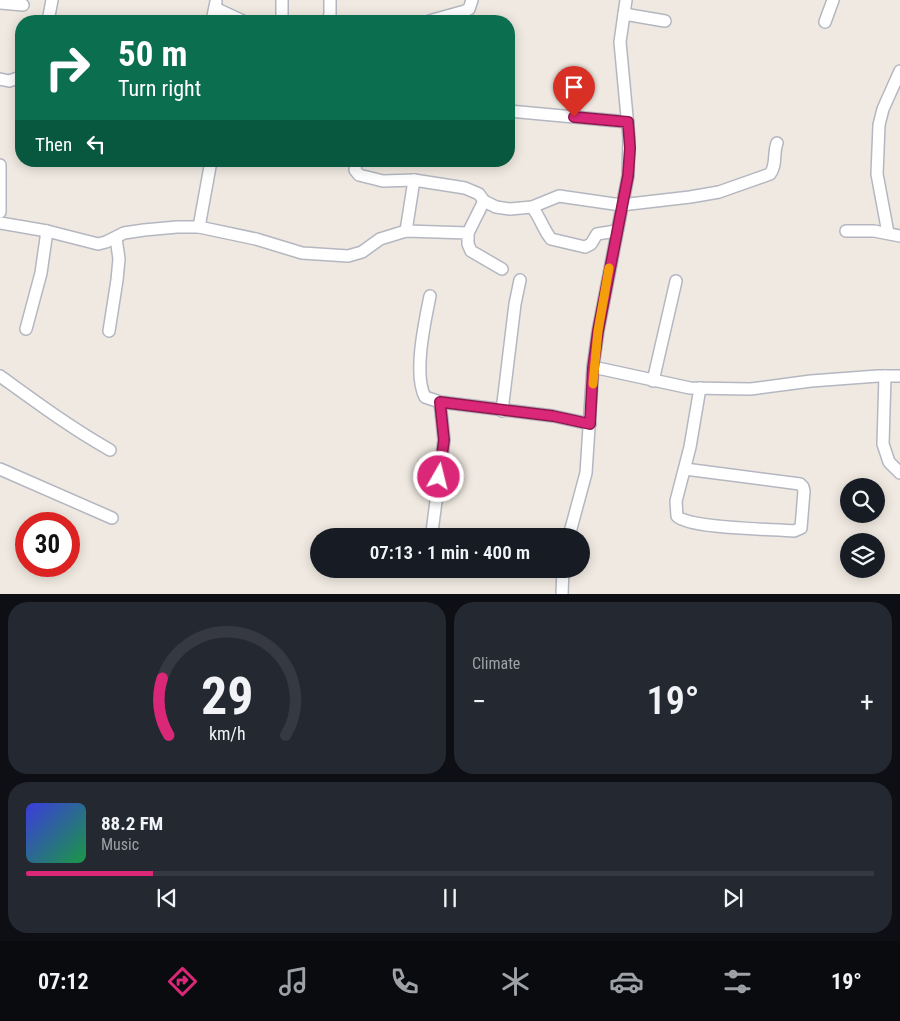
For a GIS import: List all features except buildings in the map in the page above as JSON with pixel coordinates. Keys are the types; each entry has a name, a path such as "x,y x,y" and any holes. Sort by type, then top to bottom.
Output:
{"street":[{"path":"49,15 52,0"},
{"path":"282,0 282,15"},
{"path":"330,0 330,15"},
{"path":"451,15 465,11 471,5 472,0"},
{"path":"571,528 586,473 593,368 598,331 628,176 628,122 620,42 626,0"},
{"path":"825,22 833,0"},
{"path":"0,3 23,5"},
{"path":"215,4 233,15"},
{"path":"624,14 665,21"},
{"path":"888,233 877,174 879,125 883,109 900,71"},
{"path":"0,80 15,78"},
{"path":"515,112 628,122"},
{"path":"356,167 356,172 359,175 390,182 414,180 465,188 479,194 484,201 496,208 523,209 559,196 621,205 706,194 770,174 775,167 778,143"},
{"path":"0,165 0,212"},
{"path":"199,227 210,167"},
{"path":"406,231 414,180"},
{"path":"484,201 468,234 468,244 471,251 502,269"},
{"path":"532,207 551,239 585,247 591,244 597,234 616,232"},
{"path":"0,223 47,231 98,244 124,233 177,226 199,227 256,239 302,253 348,256 362,252 380,239 406,231 468,234"},
{"path":"26,329 41,273 47,231"},
{"path":"846,231 888,233 900,236"},
{"path":"108,331 119,258 116,238"},
{"path":"502,410 515,304 520,280"},
{"path":"653,381 676,281"},
{"path":"430,296 420,361 421,380 425,397 428,400 553,416 590,424"},
{"path":"593,368 683,388 751,389 811,381 900,376"},
{"path":"0,376 42,408 81,434 110,450"},
{"path":"885,376 884,444 889,462 900,473"},
{"path":"685,469 800,484 804,491 801,528 794,531 716,526 680,519 676,514 676,501 690,447 700,388"},
{"path":"433,528 444,440 440,402"},
{"path":"0,469 112,518"},
{"path":"562,594 563,578"}],"slow traffic":[{"path":"593,384 593,368 598,331 609,268"}],"route":[{"path":"439,477 444,440 440,402 553,416 590,424 593,368 598,331 628,176 629,138 628,122 574,117"}]}
